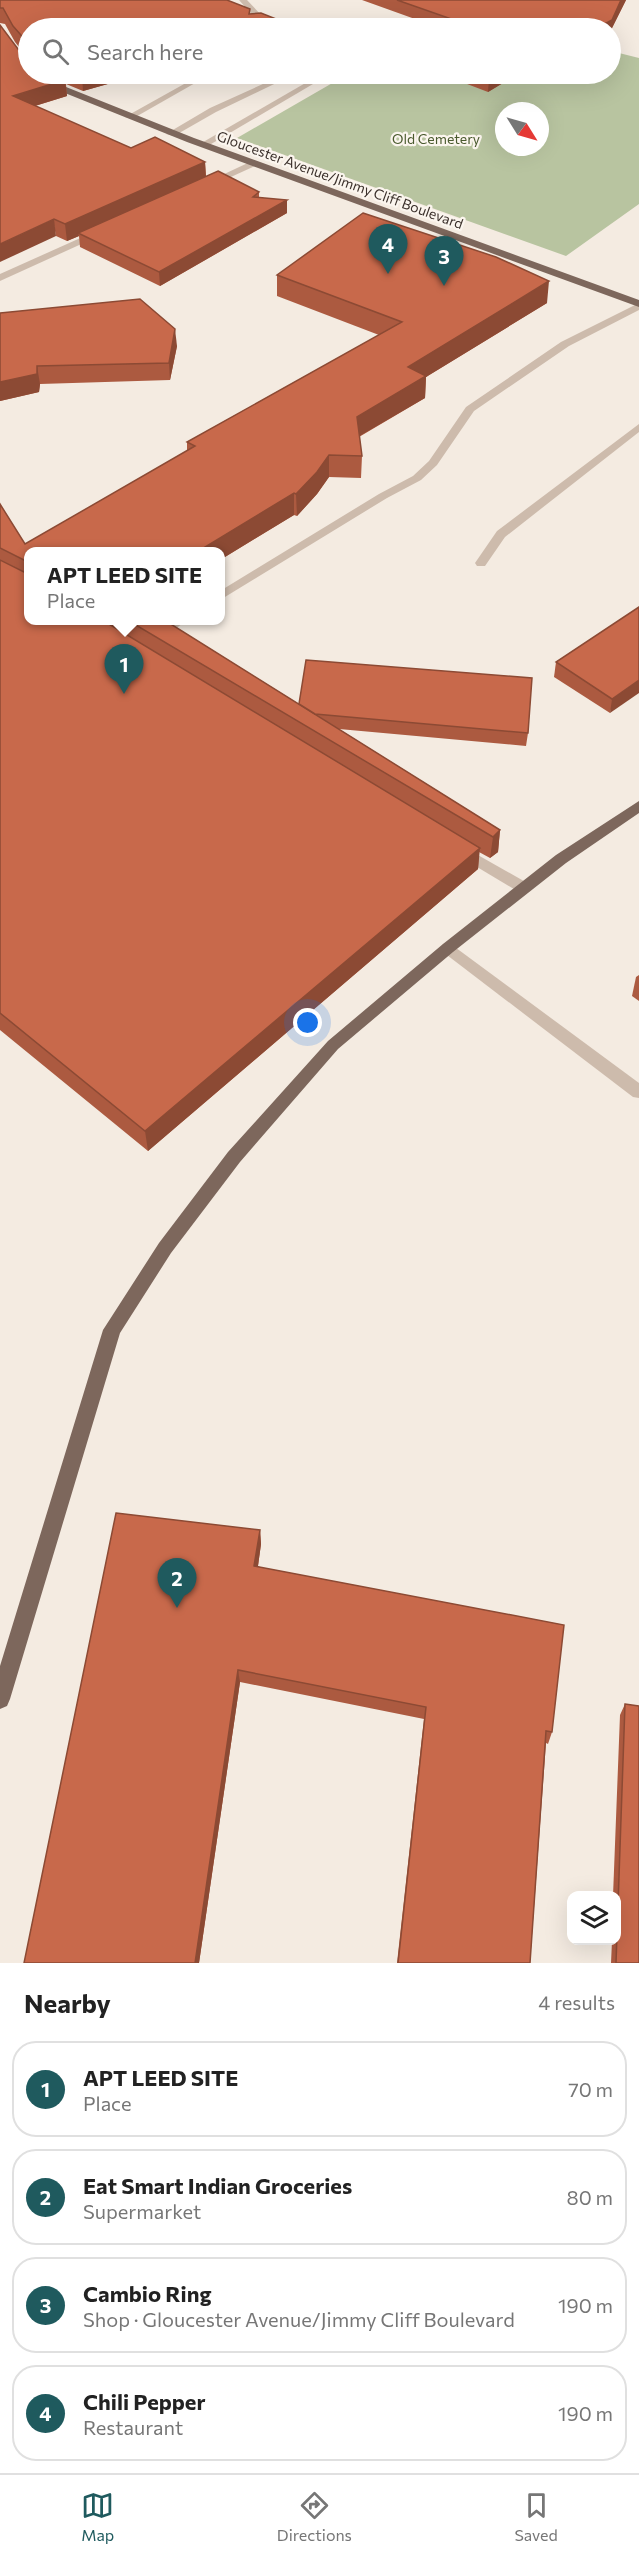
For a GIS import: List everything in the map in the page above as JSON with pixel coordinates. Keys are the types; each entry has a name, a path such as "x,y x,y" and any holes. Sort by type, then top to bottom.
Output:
{"main road":[{"name":"Gloucester Avenue/Jimmy Cliff Boulevard","path":"50,84 171,134 542,267 639,305"},
{"path":"0,1699 112,1330 172,1238 234,1157 333,1045 448,948 561,859 639,806"}],"street":[{"path":"243,0 259,18"},
{"path":"129,117 189,84"},
{"path":"171,134 213,110 269,84"},
{"path":"203,145 309,84"},
{"path":"200,188 252,164"},
{"path":"0,278 105,231"},
{"path":"225,593 383,496 417,478 433,463 470,409 565,344 639,305"},
{"path":"481,563 501,534 639,427"},
{"path":"453,846 524,888"},
{"path":"448,948 639,1092"}],"green space":[{"name":"Old Cemetery","path":"621,54 639,58 639,204 566,256 237,138 331,84 621,84"}],"building":[{"path":"0,0 227,0 250,9 249,14 261,13 274,18 18,18 18,32 3,8 0,8"},
{"path":"397,0 621,0 613,18 448,18"},
{"path":"0,25 18,49 18,84 52,84 13,96 131,148 155,137 205,162 65,224 54,219 0,244"},
{"path":"218,171 259,192 253,197 287,200 159,272 78,233"},
{"path":"363,213 496,257 549,281 408,367 426,376 357,417 362,456 329,455 317,472 296,494 294,493 205,547 24,547 24,560 0,548 0,504 25,544 195,446 187,442 402,322 277,275"},
{"path":"140,299 175,329 169,363 37,366 37,374 0,382 0,313"},
{"path":"0,560 24,572 24,625 111,625 480,848 145,1131 0,1013"},
{"path":"639,607 639,680 612,699 556,662"},
{"path":"136,625 172,625 500,830 493,837"},
{"path":"306,660 532,678 528,733 315,714 299,704"},
{"path":"116,1513 260,1530 254,1566 564,1625 552,1732 546,1731 530,1963 398,1963 426,1707 238,1670 195,1963 24,1963"},
{"path":"625,1704 639,1706 639,1963 616,1963 617,1945 621,1945 621,1891 619,1891"}],"place":[{"name":"Chili Pepper","path":"388,274"},
{"name":"Cambio Ring","path":"444,286"},
{"name":"APT LEED SITE","path":"124,694"},
{"name":"Eat Smart Indian Groceries","path":"177,1608"}]}
